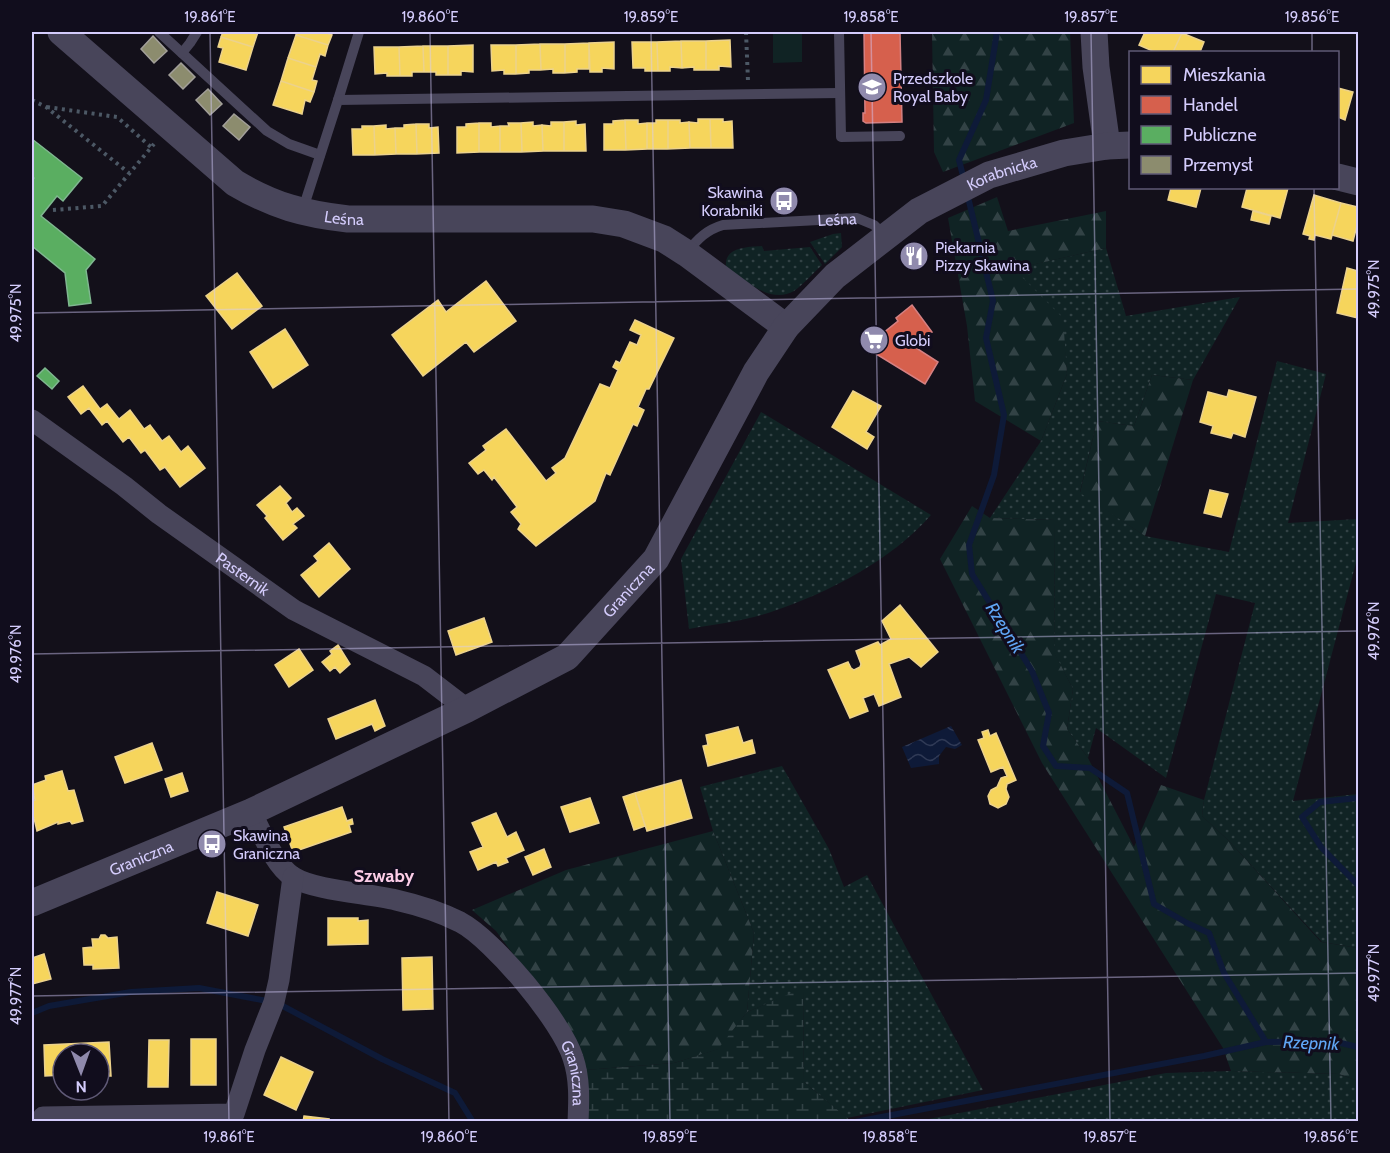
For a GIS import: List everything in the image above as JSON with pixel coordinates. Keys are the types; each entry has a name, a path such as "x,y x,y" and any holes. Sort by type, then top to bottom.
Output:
{"street":[{"name":"Leśna","path":"61,32 235,183 273,203 302,212 340,218 384,220 593,219 624,224 646,231 686,253 786,327"},
{"path":"1094,32 1096,67 1119,145"},
{"name":"Korabnicka","path":"885,236 935,201 989,175 1064,153 1119,145"},
{"path":"1339,177 1359,182"},
{"name":"Graniczna","path":"32,903 251,812 467,709 567,657 656,559 756,372 786,327 835,276 885,236"},
{"name":"Pasternik","path":"32,420 294,610 424,676 467,709"},
{"path":"43,1117 234,1114 279,980 293,877 276,858 251,812"},
{"name":"Graniczna","path":"293,877 324,887 397,900 439,912 462,923 480,936 497,952 550,1015 573,1057 579,1090 579,1122"}],"lane":[{"path":"159,32 267,131 289,144 320,155"},
{"path":"182,53 197,32"},
{"path":"302,212 359,32"},
{"path":"839,32 841,137 900,136"},
{"path":"338,100 840,93"},
{"name":"Leśna","path":"686,253 700,236 711,228 723,225 856,218 874,225 885,236"}],"path":[{"path":"746,32 748,94"},
{"path":"32,100 46,107 129,173 102,206 52,210"},
{"path":"46,107 117,117 152,147"}],"green space":[{"path":"773,32 802,32 802,62 773,63"},
{"path":"932,32 1070,32 1074,123 943,172 934,152"},
{"path":"997,197 1008,231 1106,211 1106,248 1014,269 1063,318 1067,374 1041,441 975,401 967,326 948,218"},
{"path":"841,233 842,247 825,264 810,242"},
{"path":"762,246 764,251 810,247 822,265 794,291 776,295 766,293 726,266 729,255 738,249"},
{"path":"1106,248 1126,316 1240,297 1193,380 1152,375 1134,426 1097,421 1080,492 1145,536 1229,552 1277,361 1326,374 1288,523 1358,519 1358,555 1293,801 1358,794 1358,948 1322,942 1229,841 1202,816 1204,800 1255,603 1216,594 1166,778 1096,728 1088,758 1067,729 1073,689 1054,653 1055,520 990,518 1041,441 1067,374 1062,318 1013,269"},
{"path":"1152,375 1193,380 1145,536 1080,493 1097,421 1134,426"},
{"path":"761,412 931,515 898,546 878,560 815,595 761,615 689,629 681,559"},
{"path":"972,506 990,518 1055,520 1054,652 1073,689 1067,729 1088,758 1134,847 1161,785 1204,800 1202,816 1229,841 1321,942 1358,948 1358,1081 1339,1074 1231,1071 1223,1048 1042,763 940,559"},
{"path":"782,766 829,849 844,887 867,875 983,1090 847,1118 804,1082 803,989 747,1012 754,933 713,831 700,787"},
{"path":"713,831 754,933 747,1012 719,1049 674,1063 585,1070 556,1012 496,931 472,910 566,870"},
{"path":"803,988 804,1082 851,1121 587,1121 585,1070 674,1063 718,1049 747,1012"},
{"path":"1231,1071 1339,1074 1358,1081 1358,1121 913,1122 1166,1073"}],"water":[{"path":"951,726 962,745 955,749 946,747 939,756 939,764 911,768 902,747"}],"building: Mieszkania":[{"path":"223,32 258,32 253,47 221,37"},
{"path":"297,32 327,32 332,35 328,45 296,35"},
{"path":"1145,32 1182,33 1173,51 1153,51 1139,45"},
{"path":"1182,33 1204,42 1200,51 1173,51"},
{"path":"296,35 328,45 325,56 320,54 316,67 288,58"},
{"path":"221,37 253,47 246,70 219,62 223,48 218,47"},
{"path":"730,40 731,67 719,66 719,70 706,70 706,41"},
{"path":"681,41 706,41 706,70 694,70 694,67 682,68"},
{"path":"681,41 682,68 670,67 670,71 658,71 657,42"},
{"path":"614,42 614,69 602,68 602,72 590,72 589,43"},
{"path":"632,42 657,42 658,71 633,68"},
{"path":"589,43 589,69 577,69 577,72 565,73 565,44"},
{"path":"540,44 565,44 565,73 553,73 553,69 541,70"},
{"path":"540,44 541,70 529,70 529,73 516,74 516,45"},
{"path":"473,45 473,72 461,71 461,75 448,75 448,46"},
{"path":"491,45 516,45 516,74 504,74 504,70 492,71"},
{"path":"423,46 424,72 412,72 412,76 400,76 399,47"},
{"path":"423,46 448,46 448,75 424,72"},
{"path":"374,47 399,47 400,76 387,76 387,73 375,74"},
{"path":"288,58 316,67 312,80 317,81 314,92 281,81"},
{"path":"281,81 314,92 310,102 305,100 302,114 273,105"},
{"path":"1339,88 1353,92 1345,120 1339,117"},
{"path":"698,119 710,119 711,148 690,148 689,122 698,123"},
{"path":"710,119 723,119 723,122 732,121 733,148 711,148"},
{"path":"625,120 638,120 638,124 647,123 647,149 626,150"},
{"path":"625,120 626,150 604,150 604,124"},
{"path":"656,120 668,120 668,149 647,149 647,123 656,123"},
{"path":"668,120 680,120 680,123 689,122 690,148 668,149"},
{"path":"576,121 576,125 585,124 586,151 564,151 564,122"},
{"path":"533,122 533,126 542,125 543,151 522,152 521,123"},
{"path":"551,122 564,122 564,151 543,151 542,125 551,126"},
{"path":"479,123 479,152 457,153 457,127"},
{"path":"479,123 491,123 491,127 500,126 500,152 479,152"},
{"path":"508,123 521,123 522,152 500,152 500,126 509,126"},
{"path":"416,124 429,124 429,128 438,127 439,153 417,154"},
{"path":"416,124 417,154 396,154 395,128"},
{"path":"386,125 386,129 395,128 396,154 375,155 374,126"},
{"path":"362,126 374,126 375,155 353,155 352,129 362,129"},
{"path":"1171,189 1201,189 1196,207 1168,200"},
{"path":"1247,189 1288,189 1280,218 1242,207"},
{"path":"1314,195 1341,203 1331,239 1315,235 1314,240 1303,234"},
{"path":"1341,203 1358,207 1358,222 1353,241 1332,235"},
{"path":"1253,211 1271,216 1269,224 1251,220"},
{"path":"1347,268 1358,271 1358,318 1337,313"},
{"path":"237,273 262,306 232,329 206,296"},
{"path":"486,281 516,321 474,352 466,342 423,376 392,335 438,300 446,312"},
{"path":"635,320 674,338 638,407 644,410 637,426 633,424 610,475 606,473 595,501 536,546 518,529 521,524 511,512 517,507 494,477 492,480 484,470 478,474 469,463 486,450 483,446 506,429 546,481 556,473 552,468 565,458 600,384 610,388 618,370 613,367 616,361 620,363 630,342 637,345 641,335 630,330"},
{"path":"285,329 308,365 273,388 250,352"},
{"path":"83,386 100,409 107,404 119,419 130,410 144,429 150,425 162,441 169,436 181,452 188,446 205,468 180,487 165,467 160,470 145,450 141,453 129,437 123,442 107,421 102,425 89,408 81,414 68,397"},
{"path":"1229,390 1256,397 1245,437 1233,433 1231,438 1211,433 1213,426 1200,422 1208,392 1227,397"},
{"path":"853,391 881,406 866,432 874,437 867,449 832,427"},
{"path":"280,486 291,498 286,503 292,512 297,508 304,516 293,524 297,528 283,540 257,505"},
{"path":"1210,490 1228,494 1221,517 1204,513"},
{"path":"329,543 350,569 319,597 301,575 318,561 314,556"},
{"path":"900,605 938,652 921,667 909,657 889,664 901,697 879,706 874,694 863,698 868,711 850,718 828,670 848,662 854,670 860,667 856,651 878,642 880,645 891,639 882,621"},
{"path":"484,618 492,642 456,655 448,631"},
{"path":"338,645 350,664 340,673 335,667 330,671 322,662"},
{"path":"299,649 313,670 289,687 275,665"},
{"path":"375,700 385,726 375,731 372,724 336,739 328,719"},
{"path":"738,727 743,743 752,740 755,753 708,766 703,746 708,745 706,735"},
{"path":"988,730 990,736 996,733 1016,780 1007,784 1009,797 1006,804 998,808 990,804 988,796 991,790 997,787 1001,778 1007,776 1003,767 991,772 978,740 984,738 982,732"},
{"path":"152,743 162,770 125,783 115,757"},
{"path":"62,771 68,791 74,790 83,821 72,824 70,821 58,824 58,822 37,831 34,818 32,819 32,801 35,800 32,785 46,780 45,776"},
{"path":"182,773 188,791 171,797 165,779"},
{"path":"681,780 692,818 647,831 635,793"},
{"path":"635,793 645,826 634,830 623,797"},
{"path":"590,798 599,823 570,832 561,807"},
{"path":"342,807 347,821 352,819 353,824 349,825 351,832 293,852 284,827"},
{"path":"496,813 507,837 516,832 524,850 506,858 508,862 498,866 496,862 478,870 470,852 483,847 472,823"},
{"path":"544,849 551,867 533,875 525,857"},
{"path":"217,892 258,905 248,936 207,923"},
{"path":"328,918 368,920 368,944 328,945"},
{"path":"101,935 108,938 117,937 119,968 93,969 93,965 84,965 83,948 93,947 92,939 99,939"},
{"path":"44,954 51,979 32,984 32,958"},
{"path":"432,957 433,1009 403,1010 402,958"},
{"path":"191,1039 216,1039 216,1085 191,1085"},
{"path":"149,1040 169,1040 168,1087 148,1087"},
{"path":"44,1045 51,1045 51,1076 45,1076"},
{"path":"281,1057 313,1072 296,1110 264,1095"},
{"path":"304,1116 329,1119 328,1122 303,1122"}],"building: Handel":[{"path":"864,32 900,32 902,122 866,123 863,121 863,113 865,113"},
{"path":"912,305 932,332 913,346 938,362 925,384 863,346 874,328 883,333"}],"building: Publiczne":[{"path":"32,139 82,178 63,201 57,196 41,216 95,259 86,270 91,303 69,306 65,273 32,246 32,181 34,178 32,176"},
{"path":"45,368 59,381 52,389 37,376"}],"building: Przemysł":[{"path":"153,36 167,51 154,63 141,49"},
{"path":"181,63 195,77 183,89 169,75"},
{"path":"208,89 222,104 210,115 196,100"},
{"path":"234,114 250,127 239,140 223,126"}],"waterway":[{"name":"Rzepnik","path":"964,180 959,160 986,100 997,32"},
{"name":"Rzepnik","path":"967,193 993,301 986,338 1004,415 994,475 969,545 972,574 1032,671 1049,713 1043,746 1056,766 1090,768 1127,793 1154,904 1209,933 1224,973 1266,1042 1332,1041 1358,1047"},
{"path":"1358,798 1320,802 1302,817 1321,847 1358,885"},
{"path":"32,1013 49,1006 131,992 199,988 267,1001"},
{"path":"279,1004 382,1059 455,1093 473,1122"},
{"path":"855,1122 1204,1056 1266,1042"}],"place":[{"name":"Przedszkole Royal Baby","path":"872,87"},
{"name":"Skawina Korabniki","path":"784,201"},
{"name":"Piekarnia Pizzy Skawina","path":"914,256"},
{"name":"Globi","path":"874,340"},
{"name":"Skawina Graniczna","path":"212,844"}],"district":[{"name":"Szwaby","path":"384,876"}]}
